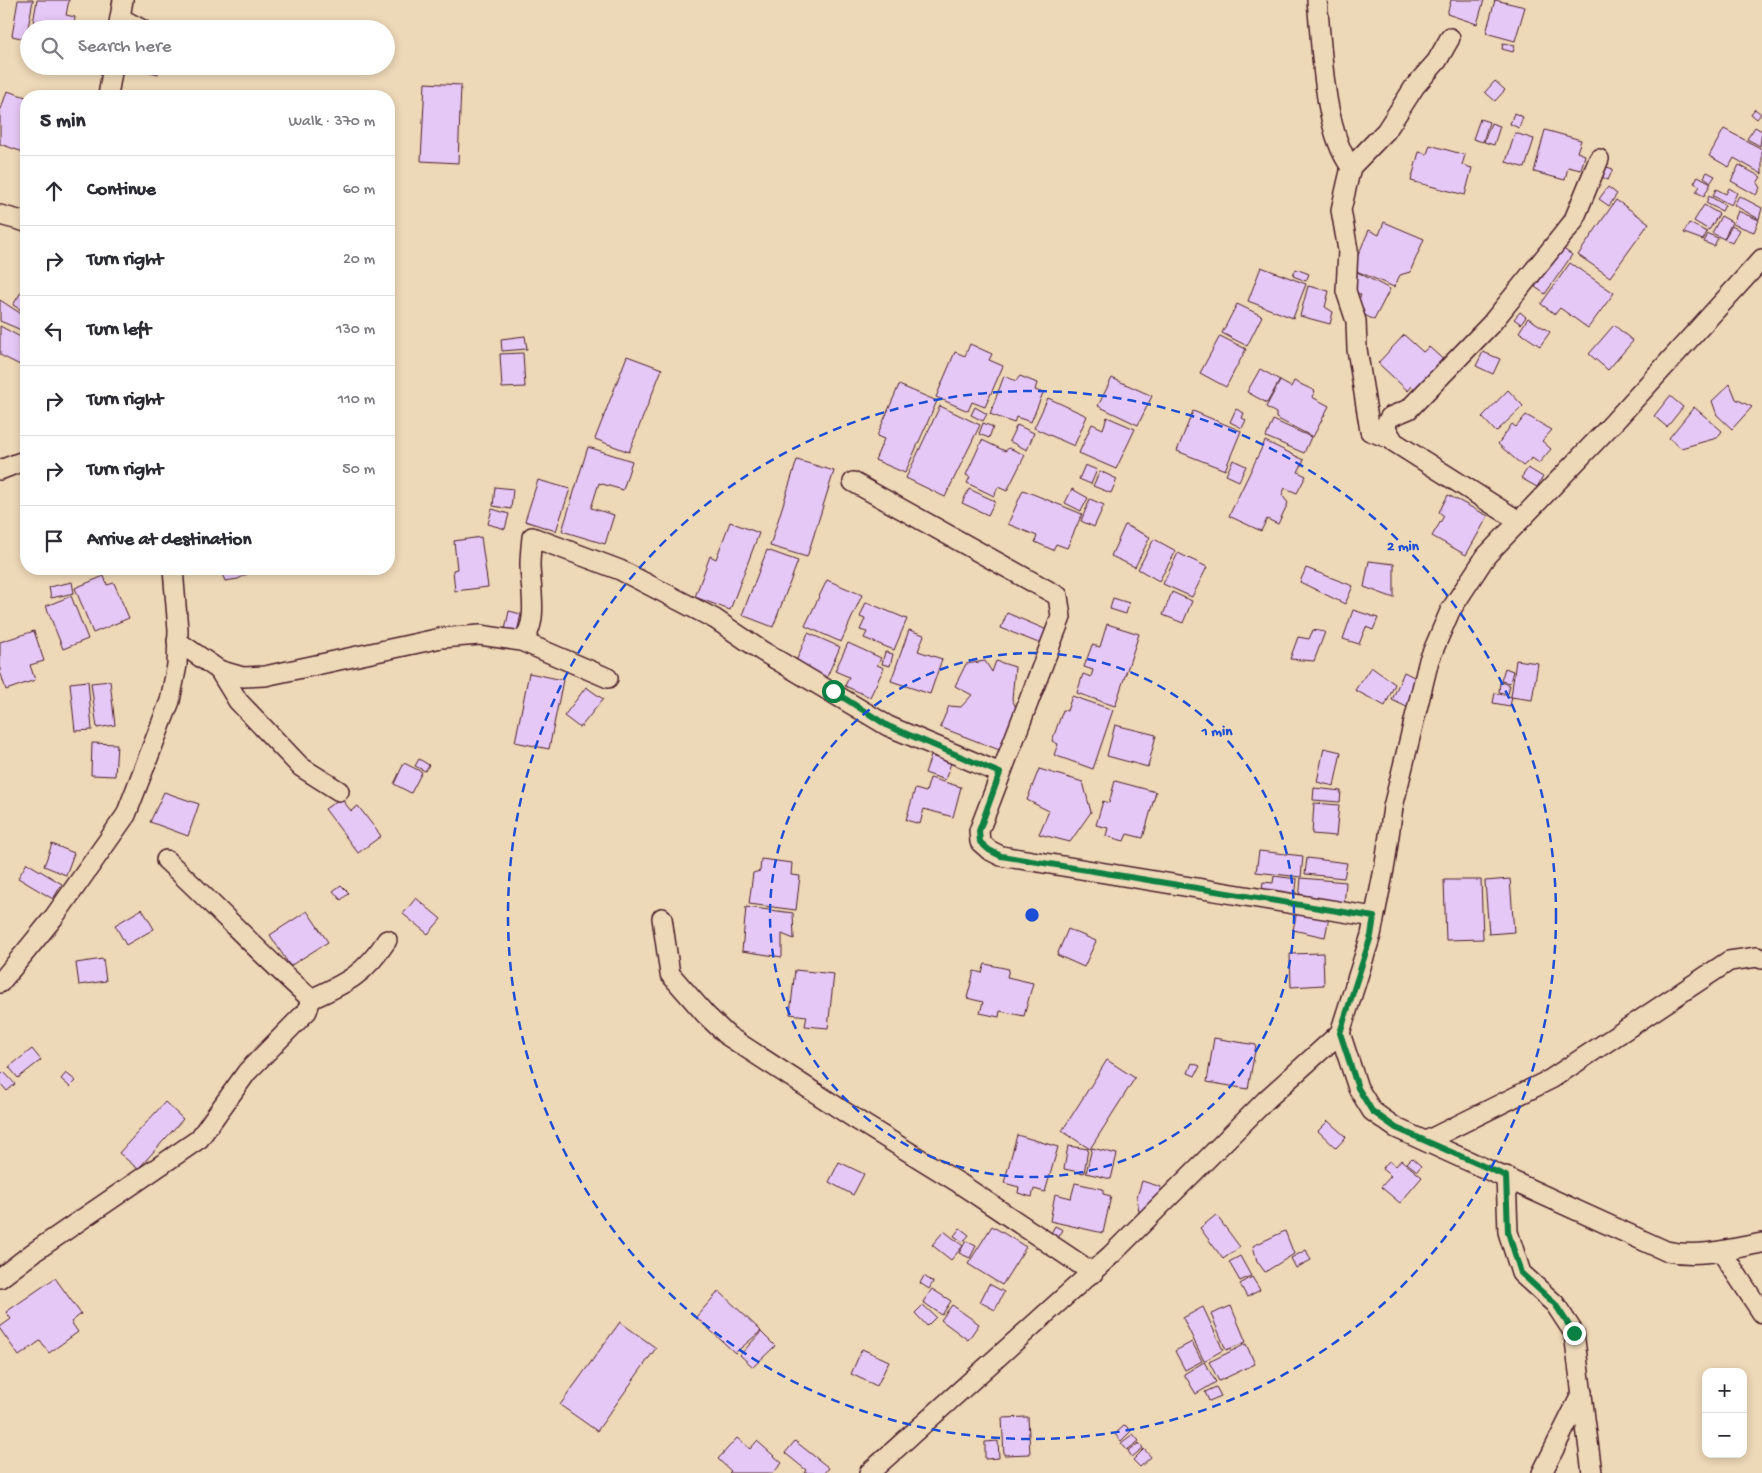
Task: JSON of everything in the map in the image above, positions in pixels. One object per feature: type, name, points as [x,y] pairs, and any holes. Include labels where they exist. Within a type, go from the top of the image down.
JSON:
[{"type":"street","points":[[1317,0],[1333,128],[1343,156],[1351,167]]},
{"type":"street","points":[[1450,38],[1437,61],[1415,86],[1386,131],[1351,167],[1341,210],[1348,250],[1346,291],[1356,320],[1357,349],[1370,431],[1391,439],[1519,521]]},
{"type":"street","points":[[109,90],[112,75]]},
{"type":"street","points":[[1391,439],[1386,424],[1390,417],[1409,408],[1491,324],[1573,222],[1599,159]]},
{"type":"street","points":[[0,215],[20,220]]},
{"type":"street","points":[[869,1473],[1093,1272],[1267,1099],[1340,1033],[1371,936],[1385,864],[1393,807],[1429,660],[1450,611],[1486,556],[1614,422],[1762,259]]},
{"type":"street","points":[[0,470],[20,462]]},
{"type":"street","points":[[853,482],[1058,596],[1061,617],[979,831],[980,842],[989,850],[1001,856],[1374,917]]},
{"type":"street","points":[[521,641],[527,636],[534,603],[530,565],[532,537],[620,570],[715,619],[762,651],[888,726],[1000,773]]},
{"type":"street","points":[[0,983],[54,917],[126,815],[170,701],[177,665],[178,641],[172,575]]},
{"type":"street","points":[[178,641],[219,670],[242,677],[266,676],[386,649],[461,636],[480,635],[521,641],[608,678]]},
{"type":"street","points":[[219,670],[238,701],[301,767],[340,791]]},
{"type":"street","points":[[166,860],[232,921],[262,956],[312,1000]]},
{"type":"street","points":[[662,918],[670,974],[706,1015],[728,1036],[857,1120],[959,1183],[1093,1272]]},
{"type":"street","points":[[0,1278],[34,1252],[199,1139],[247,1072],[307,1011],[312,1000],[346,984],[373,961],[387,940]]},
{"type":"street","points":[[1426,1141],[1551,1079],[1729,961],[1757,957],[1762,959]]},
{"type":"street","points":[[1340,1033],[1358,1088],[1372,1111],[1396,1128],[1506,1176],[1666,1251],[1682,1254],[1721,1251],[1762,1243]]},
{"type":"street","points":[[1506,1176],[1508,1232],[1521,1273],[1555,1304],[1574,1333],[1592,1473]]},
{"type":"street","points":[[1721,1251],[1762,1313]]},
{"type":"street","points":[[1542,1473],[1582,1394]]},
{"type":"building","points":[[18,0],[33,0],[29,20],[20,20],[20,38],[12,36]]},
{"type":"building","points":[[37,0],[69,0],[66,15],[75,17],[74,20],[34,20]]},
{"type":"building","points":[[1451,0],[1484,0],[1477,24],[1447,14]]},
{"type":"building","points":[[1495,0],[1525,7],[1515,41],[1486,33]]},
{"type":"building","points":[[1503,43],[1515,45],[1513,52],[1502,49]]},
{"type":"building","points":[[1495,81],[1505,90],[1495,101],[1485,92]]},
{"type":"building","points":[[425,83],[461,85],[458,163],[421,161]]},
{"type":"building","points":[[7,91],[20,95],[20,151],[0,144],[0,112]]},
{"type":"building","points":[[1755,109],[1761,114],[1757,119],[1751,114]]},
{"type":"building","points":[[1514,113],[1523,117],[1519,128],[1510,124]]},
{"type":"building","points":[[1480,119],[1489,122],[1483,142],[1473,139]]},
{"type":"building","points":[[1491,123],[1500,126],[1494,145],[1484,142]]},
{"type":"building","points":[[1755,127],[1762,131],[1760,146],[1747,139]]},
{"type":"building","points":[[1724,129],[1762,149],[1762,174],[1734,158],[1729,167],[1709,156]]},
{"type":"building","points":[[1545,130],[1581,140],[1577,152],[1585,155],[1581,170],[1568,167],[1565,180],[1534,172]]},
{"type":"building","points":[[1515,133],[1534,139],[1525,168],[1506,162]]},
{"type":"building","points":[[1430,145],[1465,155],[1462,165],[1472,168],[1465,195],[1411,181],[1419,152],[1427,154]]},
{"type":"building","points":[[1739,165],[1761,177],[1757,183],[1760,188],[1756,195],[1731,181]]},
{"type":"building","points":[[1604,166],[1613,169],[1608,180],[1600,176]]},
{"type":"building","points":[[1707,172],[1715,176],[1711,182],[1704,177]]},
{"type":"building","points":[[1698,176],[1711,183],[1704,196],[1696,192],[1700,186],[1694,183]]},
{"type":"building","points":[[1608,187],[1617,194],[1609,206],[1599,199]]},
{"type":"building","points":[[1729,188],[1737,193],[1731,205],[1713,196],[1716,189],[1726,194]]},
{"type":"building","points":[[1709,196],[1725,205],[1722,211],[1706,203]]},
{"type":"building","points":[[1739,196],[1762,208],[1759,219],[1734,205]]},
{"type":"building","points":[[1616,200],[1649,223],[1610,277],[1578,255]]},
{"type":"building","points":[[1704,205],[1719,214],[1709,230],[1694,221]]},
{"type":"building","points":[[1738,211],[1759,220],[1754,232],[1733,224]]},
{"type":"building","points":[[1721,216],[1732,222],[1724,239],[1712,233]]},
{"type":"building","points":[[1384,222],[1424,239],[1410,272],[1400,275],[1394,287],[1352,269],[1369,230],[1379,235]]},
{"type":"building","points":[[1689,223],[1707,232],[1703,240],[1684,233]]},
{"type":"building","points":[[1732,226],[1739,230],[1732,243],[1724,239]]},
{"type":"building","points":[[1708,234],[1718,238],[1714,246],[1704,242]]},
{"type":"building","points":[[1562,248],[1572,255],[1545,294],[1535,287]]},
{"type":"building","points":[[1570,263],[1614,293],[1588,328],[1560,308],[1555,314],[1541,304]]},
{"type":"building","points":[[1261,267],[1306,284],[1293,318],[1248,301]]},
{"type":"building","points":[[1296,269],[1309,274],[1306,281],[1293,276]]},
{"type":"building","points":[[1357,272],[1390,289],[1374,320],[1354,309],[1361,295],[1348,288]]},
{"type":"building","points":[[1308,286],[1329,291],[1325,307],[1333,312],[1330,324],[1300,316]]},
{"type":"building","points":[[20,294],[20,309],[13,305]]},
{"type":"building","points":[[0,300],[20,313],[20,329],[0,321]]},
{"type":"building","points":[[1237,304],[1262,316],[1247,346],[1222,333]]},
{"type":"building","points":[[1520,312],[1526,317],[1521,324],[1514,319]]},
{"type":"building","points":[[1528,318],[1550,332],[1540,346],[1519,332]]},
{"type":"building","points":[[1614,325],[1633,341],[1608,370],[1589,354]]},
{"type":"building","points":[[0,326],[20,337],[20,365],[0,355]]},
{"type":"building","points":[[1404,335],[1423,352],[1429,347],[1447,363],[1419,393],[1412,386],[1408,391],[1378,363]]},
{"type":"building","points":[[525,336],[527,349],[502,351],[501,339]]},
{"type":"building","points":[[1220,336],[1246,349],[1226,387],[1200,373]]},
{"type":"building","points":[[970,344],[992,354],[989,360],[1003,366],[985,407],[972,402],[968,411],[936,397],[955,352],[965,356]]},
{"type":"building","points":[[1483,352],[1500,359],[1493,374],[1476,366]]},
{"type":"building","points":[[523,353],[525,387],[502,388],[500,354]]},
{"type":"building","points":[[627,356],[662,369],[629,452],[595,439]]},
{"type":"building","points":[[1260,369],[1280,380],[1267,403],[1247,392]]},
{"type":"building","points":[[1004,376],[1016,381],[1020,376],[1037,383],[1035,390],[1043,393],[1031,422],[1016,417],[1014,423],[990,414]]},
{"type":"building","points":[[1112,378],[1152,396],[1138,425],[1098,406]]},
{"type":"building","points":[[1280,381],[1291,387],[1294,381],[1315,391],[1312,397],[1329,406],[1313,437],[1276,418],[1276,413],[1266,407]]},
{"type":"building","points":[[1730,384],[1736,399],[1752,407],[1732,429],[1717,415],[1712,401]]},
{"type":"building","points":[[899,385],[937,401],[905,473],[875,460],[884,439],[877,436]]},
{"type":"building","points":[[1508,390],[1523,406],[1496,432],[1482,417]]},
{"type":"building","points":[[1670,396],[1683,407],[1667,427],[1654,416]]},
{"type":"building","points":[[1048,398],[1087,416],[1074,446],[1034,428]]},
{"type":"building","points":[[940,406],[980,425],[945,497],[906,478]]},
{"type":"building","points":[[975,407],[987,414],[983,421],[971,415]]},
{"type":"building","points":[[1694,407],[1722,431],[1717,438],[1681,448],[1669,438]]},
{"type":"building","points":[[1236,409],[1244,413],[1242,418],[1246,420],[1242,428],[1230,422]]},
{"type":"building","points":[[1193,411],[1241,431],[1225,470],[1177,451]]},
{"type":"building","points":[[1526,415],[1552,430],[1542,441],[1551,449],[1539,463],[1532,458],[1523,466],[1498,444],[1512,424],[1516,427]]},
{"type":"building","points":[[1107,417],[1135,429],[1116,469],[1079,453],[1092,424],[1103,429]]},
{"type":"building","points":[[1273,420],[1311,437],[1304,453],[1266,437]]},
{"type":"building","points":[[983,423],[993,427],[989,438],[979,434]]},
{"type":"building","points":[[1017,425],[1034,433],[1027,450],[1009,441]]},
{"type":"building","points":[[982,440],[1005,451],[1009,448],[1025,455],[1007,491],[998,487],[994,496],[967,483],[970,477],[966,475]]},
{"type":"building","points":[[1265,441],[1304,460],[1298,472],[1306,476],[1297,493],[1285,488],[1282,495],[1288,503],[1278,524],[1267,519],[1261,531],[1229,516]]},
{"type":"building","points":[[588,447],[632,461],[623,490],[599,483],[591,508],[614,515],[605,544],[562,531]]},
{"type":"building","points":[[797,460],[834,471],[807,557],[770,546]]},
{"type":"building","points":[[1233,460],[1246,466],[1239,481],[1226,475]]},
{"type":"building","points":[[1085,465],[1097,470],[1091,484],[1079,479]]},
{"type":"building","points":[[1528,468],[1543,477],[1537,487],[1521,478]]},
{"type":"building","points":[[1100,471],[1117,479],[1111,493],[1093,486]]},
{"type":"building","points":[[538,480],[570,489],[556,531],[525,521]]},
{"type":"building","points":[[495,487],[513,489],[511,509],[493,506]]},
{"type":"building","points":[[969,489],[995,501],[988,515],[962,503]]},
{"type":"building","points":[[1072,489],[1088,498],[1081,511],[1065,503]]},
{"type":"building","points":[[1023,490],[1082,514],[1067,548],[1056,544],[1053,550],[1035,542],[1037,536],[1008,524]]},
{"type":"building","points":[[1448,495],[1488,516],[1466,555],[1432,536],[1444,516],[1439,512]]},
{"type":"building","points":[[1090,499],[1104,505],[1094,527],[1081,521]]},
{"type":"building","points":[[492,509],[509,514],[505,529],[488,524]]},
{"type":"building","points":[[730,522],[759,533],[730,610],[695,597],[710,556],[716,559]]},
{"type":"building","points":[[1125,525],[1150,537],[1135,567],[1111,556]]},
{"type":"building","points":[[481,537],[488,587],[455,591],[453,570],[457,569],[454,541]]},
{"type":"building","points":[[1154,539],[1176,551],[1159,581],[1138,569]]},
{"type":"building","points":[[767,550],[798,561],[773,627],[742,615]]},
{"type":"building","points":[[1178,553],[1207,567],[1192,597],[1163,584]]},
{"type":"building","points":[[1369,561],[1394,564],[1394,598],[1364,587]]},
{"type":"building","points":[[1306,568],[1353,586],[1345,604],[1300,582]]},
{"type":"building","points":[[222,575],[246,575],[238,579],[225,581]]},
{"type":"building","points":[[104,576],[107,585],[114,583],[129,618],[93,633],[75,588]]},
{"type":"building","points":[[827,580],[862,595],[841,642],[805,626]]},
{"type":"building","points":[[72,582],[74,593],[51,598],[49,587]]},
{"type":"building","points":[[1172,592],[1192,601],[1183,623],[1163,615]]},
{"type":"building","points":[[71,596],[88,639],[63,649],[46,606]]},
{"type":"building","points":[[1113,598],[1129,603],[1126,614],[1110,609]]},
{"type":"building","points":[[866,602],[907,619],[894,650],[864,638],[867,632],[860,630],[865,619],[860,617]]},
{"type":"building","points":[[1353,610],[1378,618],[1373,630],[1366,627],[1359,644],[1343,639]]},
{"type":"building","points":[[509,611],[521,614],[517,632],[505,630]]},
{"type":"building","points":[[1007,613],[1047,630],[1041,644],[1001,628]]},
{"type":"building","points":[[1107,624],[1139,634],[1115,706],[1077,693],[1083,674],[1091,677],[1093,670],[1084,667],[1092,645],[1100,647]]},
{"type":"building","points":[[909,630],[924,635],[918,651],[942,659],[930,694],[891,681]]},
{"type":"building","points":[[1313,630],[1325,632],[1314,661],[1290,659],[1298,637],[1309,639]]},
{"type":"building","points":[[34,631],[44,661],[30,665],[35,680],[6,690],[0,671],[0,642]]},
{"type":"building","points":[[808,633],[840,647],[826,679],[794,666]]},
{"type":"building","points":[[848,643],[881,658],[877,665],[884,668],[870,697],[845,686],[849,677],[835,671]]},
{"type":"building","points":[[885,652],[893,654],[890,666],[882,664]]},
{"type":"building","points":[[1516,660],[1538,663],[1532,700],[1511,697]]},
{"type":"building","points":[[985,661],[992,672],[996,661],[1015,667],[1012,699],[1018,712],[1002,751],[940,727],[949,706],[961,707],[972,695],[955,686],[966,664]]},
{"type":"building","points":[[1371,667],[1395,684],[1385,706],[1355,690]]},
{"type":"building","points":[[1505,668],[1513,671],[1510,683],[1501,681]]},
{"type":"building","points":[[1404,672],[1422,681],[1413,710],[1392,700]]},
{"type":"building","points":[[529,673],[563,680],[549,749],[515,742]]},
{"type":"building","points":[[88,681],[92,730],[75,731],[70,683]]},
{"type":"building","points":[[110,681],[115,725],[97,728],[91,683]]},
{"type":"building","points":[[1500,682],[1510,685],[1508,694],[1499,692]]},
{"type":"building","points":[[586,687],[603,699],[580,728],[564,716]]},
{"type":"building","points":[[1495,693],[1512,697],[1510,706],[1493,703]]},
{"type":"building","points":[[1072,696],[1113,710],[1093,769],[1054,755],[1058,744],[1052,741],[1063,710],[1067,711]]},
{"type":"building","points":[[1115,725],[1156,735],[1148,767],[1107,756]]},
{"type":"building","points":[[92,743],[117,744],[115,776],[91,775]]},
{"type":"building","points":[[1324,748],[1341,752],[1334,786],[1317,782]]},
{"type":"building","points":[[931,756],[951,763],[945,780],[925,773]]},
{"type":"building","points":[[419,759],[429,765],[425,771],[415,766]]},
{"type":"building","points":[[404,763],[422,772],[411,793],[394,784]]},
{"type":"building","points":[[1039,769],[1083,782],[1091,812],[1070,842],[1039,834],[1049,811],[1027,800]]},
{"type":"building","points":[[930,778],[961,787],[953,817],[924,809],[920,824],[906,820],[915,789],[926,792]]},
{"type":"building","points":[[1115,781],[1156,792],[1143,838],[1127,834],[1124,841],[1106,836],[1108,828],[1096,825],[1103,801],[1109,803]]},
{"type":"building","points":[[1314,788],[1341,791],[1340,802],[1313,800]]},
{"type":"building","points":[[164,792],[199,804],[188,836],[150,822]]},
{"type":"building","points":[[341,798],[351,811],[358,806],[381,836],[358,853],[325,809]]},
{"type":"building","points":[[1314,803],[1339,805],[1336,836],[1312,834]]},
{"type":"building","points":[[52,844],[74,853],[66,875],[44,866]]},
{"type":"building","points":[[1259,851],[1303,856],[1301,877],[1256,872]]},
{"type":"building","points":[[1307,858],[1347,863],[1344,878],[1305,874]]},
{"type":"building","points":[[761,859],[792,863],[791,875],[800,876],[796,910],[749,904],[753,873],[760,871]]},
{"type":"building","points":[[27,863],[62,884],[53,899],[18,878]]},
{"type":"building","points":[[1274,876],[1297,879],[1295,900],[1261,896],[1263,882],[1273,883]]},
{"type":"building","points":[[1301,878],[1346,882],[1344,906],[1299,901]]},
{"type":"building","points":[[1510,879],[1514,932],[1489,934],[1485,881]]},
{"type":"building","points":[[1444,880],[1481,880],[1483,939],[1446,940]]},
{"type":"building","points":[[341,885],[349,893],[341,900],[333,891]]},
{"type":"building","points":[[416,898],[441,919],[428,934],[403,914]]},
{"type":"building","points":[[746,907],[793,913],[794,939],[782,934],[782,957],[742,951]]},
{"type":"building","points":[[142,909],[154,929],[126,945],[115,925]]},
{"type":"building","points":[[307,911],[328,942],[290,966],[270,935]]},
{"type":"building","points":[[1297,911],[1329,917],[1325,937],[1293,930]]},
{"type":"building","points":[[1068,929],[1096,941],[1084,967],[1057,955]]},
{"type":"building","points":[[1323,953],[1324,985],[1291,987],[1290,954]]},
{"type":"building","points":[[103,959],[106,981],[79,985],[76,963]]},
{"type":"building","points":[[985,964],[1009,969],[1007,977],[1033,983],[1024,1016],[1000,1011],[999,1017],[980,1013],[983,1002],[967,998],[974,971],[982,973]]},
{"type":"building","points":[[795,970],[834,974],[828,1028],[805,1026],[807,1016],[790,1014]]},
{"type":"building","points":[[1214,1038],[1256,1045],[1248,1089],[1207,1082]]},
{"type":"building","points":[[32,1049],[41,1060],[18,1078],[9,1067]]},
{"type":"building","points":[[1107,1060],[1135,1078],[1090,1149],[1062,1131]]},
{"type":"building","points":[[1192,1063],[1200,1066],[1195,1076],[1188,1073]]},
{"type":"building","points":[[4,1072],[15,1084],[7,1091],[0,1083],[0,1076]]},
{"type":"building","points":[[66,1073],[76,1081],[70,1087],[61,1079]]},
{"type":"building","points":[[165,1102],[183,1119],[138,1169],[119,1153]]},
{"type":"building","points":[[1328,1121],[1346,1137],[1336,1148],[1318,1131]]},
{"type":"building","points":[[1017,1135],[1058,1147],[1045,1192],[1034,1189],[1032,1197],[1018,1193],[1019,1187],[1004,1183]]},
{"type":"building","points":[[1068,1146],[1088,1149],[1084,1173],[1064,1169]]},
{"type":"building","points":[[1092,1148],[1117,1154],[1111,1179],[1086,1173]]},
{"type":"building","points":[[1412,1158],[1421,1166],[1417,1171],[1407,1163]]},
{"type":"building","points":[[1401,1160],[1422,1177],[1400,1203],[1381,1187],[1391,1176],[1382,1169],[1389,1161],[1396,1166]]},
{"type":"building","points":[[839,1162],[864,1174],[853,1195],[829,1182]]},
{"type":"building","points":[[1142,1181],[1161,1187],[1153,1210],[1139,1212],[1137,1197]]},
{"type":"building","points":[[1075,1183],[1103,1189],[1103,1194],[1111,1196],[1103,1233],[1050,1221],[1055,1194],[1071,1198]]},
{"type":"building","points":[[1216,1215],[1240,1247],[1223,1259],[1200,1228]]},
{"type":"building","points":[[992,1226],[1026,1247],[1002,1285],[968,1264]]},
{"type":"building","points":[[1055,1226],[1063,1230],[1056,1241],[1049,1237]]},
{"type":"building","points":[[960,1228],[969,1235],[963,1242],[954,1236]]},
{"type":"building","points":[[944,1231],[963,1246],[951,1260],[932,1245]]},
{"type":"building","points":[[1285,1231],[1294,1254],[1265,1272],[1257,1261],[1253,1246]]},
{"type":"building","points":[[966,1241],[976,1246],[970,1258],[959,1253]]},
{"type":"building","points":[[1306,1250],[1311,1260],[1296,1268],[1291,1258]]},
{"type":"building","points":[[1240,1256],[1251,1276],[1240,1281],[1229,1262]]},
{"type":"building","points":[[924,1276],[933,1282],[929,1289],[920,1283]]},
{"type":"building","points":[[1252,1277],[1260,1290],[1247,1297],[1240,1284]]},
{"type":"building","points":[[55,1278],[81,1314],[71,1322],[78,1332],[49,1353],[40,1341],[19,1356],[0,1329],[11,1319],[6,1312]]},
{"type":"building","points":[[989,1284],[1004,1292],[995,1310],[980,1302]]},
{"type":"building","points":[[932,1289],[951,1301],[942,1315],[923,1302]]},
{"type":"building","points":[[719,1291],[761,1331],[735,1353],[696,1317]]},
{"type":"building","points":[[923,1305],[936,1317],[927,1326],[915,1313]]},
{"type":"building","points":[[952,1305],[979,1324],[968,1340],[941,1320]]},
{"type":"building","points":[[1231,1306],[1246,1342],[1226,1350],[1211,1314]]},
{"type":"building","points":[[1203,1307],[1223,1350],[1204,1361],[1183,1318]]},
{"type":"building","points":[[620,1322],[656,1348],[597,1431],[560,1405]]},
{"type":"building","points":[[761,1332],[775,1346],[753,1367],[740,1355]]},
{"type":"building","points":[[1192,1342],[1202,1361],[1185,1370],[1175,1351]]},
{"type":"building","points":[[1246,1344],[1255,1364],[1219,1381],[1209,1362]]},
{"type":"building","points":[[862,1349],[889,1361],[877,1386],[851,1374]]},
{"type":"building","points":[[1204,1362],[1216,1382],[1196,1394],[1184,1374]]},
{"type":"building","points":[[1216,1387],[1221,1396],[1209,1401],[1205,1392]]},
{"type":"building","points":[[1028,1417],[1030,1454],[1004,1455],[1002,1418]]},
{"type":"building","points":[[1125,1425],[1131,1431],[1121,1441],[1115,1434]]},
{"type":"building","points":[[1133,1434],[1139,1441],[1127,1450],[1121,1443]]},
{"type":"building","points":[[737,1438],[750,1449],[757,1441],[782,1463],[773,1473],[729,1473],[731,1471],[718,1459]]},
{"type":"building","points":[[795,1441],[829,1468],[825,1473],[804,1473],[806,1470],[785,1453]]},
{"type":"building","points":[[998,1441],[999,1458],[985,1459],[985,1442]]},
{"type":"building","points":[[1139,1443],[1143,1448],[1132,1457],[1128,1451]]},
{"type":"building","points":[[1144,1449],[1151,1457],[1140,1467],[1133,1460]]},
{"type":"route","points":[[833,691],[888,726],[1000,773],[979,831],[980,842],[989,850],[1001,856],[1374,917],[1371,936],[1340,1033],[1358,1088],[1372,1111],[1396,1128],[1506,1176],[1508,1232],[1521,1273],[1555,1304],[1574,1333]]}]
